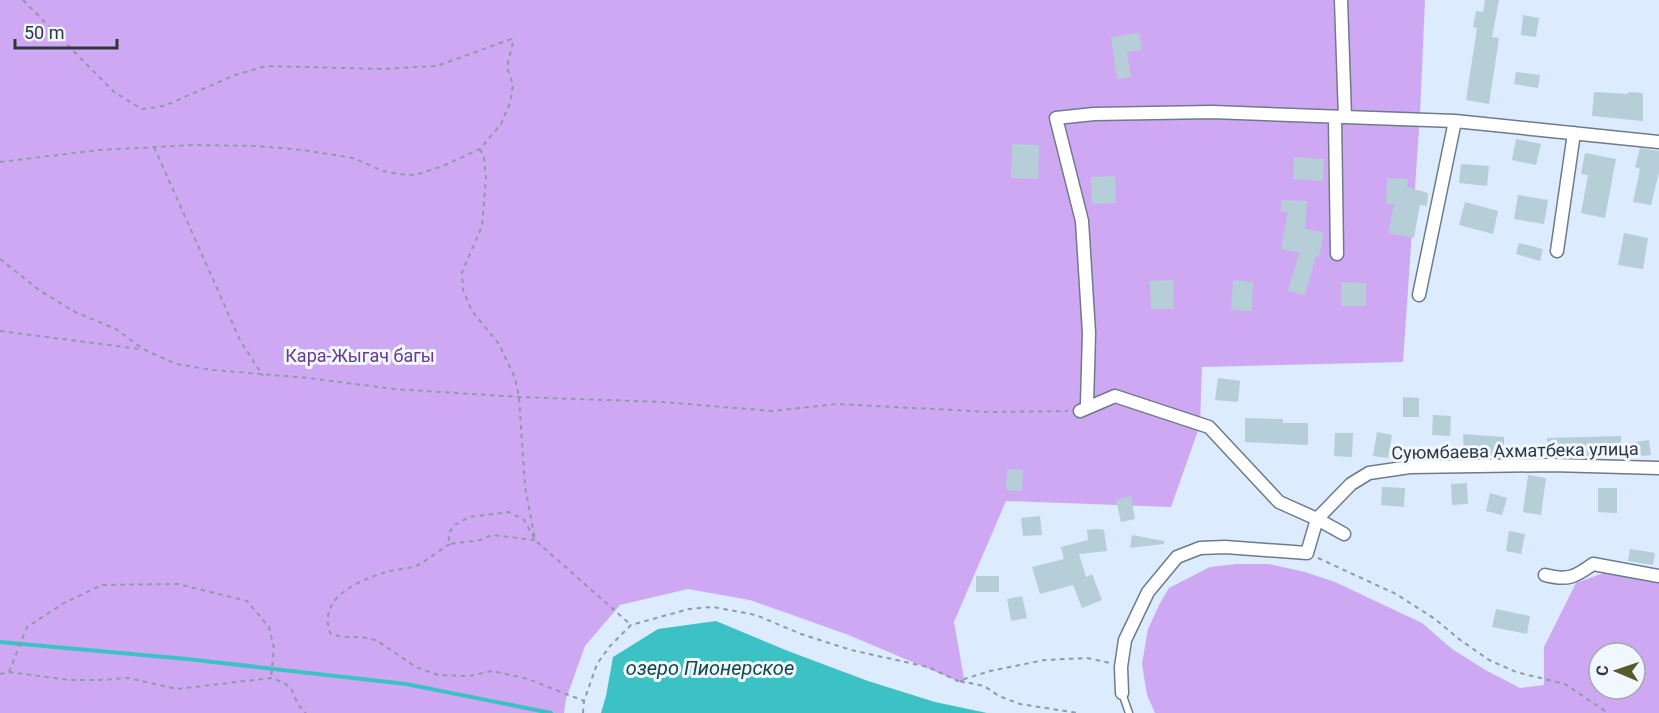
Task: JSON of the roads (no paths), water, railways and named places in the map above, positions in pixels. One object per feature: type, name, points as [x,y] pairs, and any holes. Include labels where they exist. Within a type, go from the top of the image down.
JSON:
[{"type":"street","points":[[1337,254],[1341,0]]},
{"type":"street","points":[[1344,534],[1279,502],[1209,428],[1115,396],[1083,408],[1089,333],[1082,221],[1056,118],[1094,114],[1212,112],[1455,121],[1659,142]]},
{"type":"street","points":[[1419,295],[1455,121]]},
{"type":"street","points":[[1557,251],[1574,133]]},
{"type":"street","name":"Суюмбаева Ахматбека улица","points":[[1122,693],[1121,667],[1125,640],[1148,592],[1177,557],[1200,548],[1225,547],[1307,553],[1317,519],[1351,484],[1369,473],[1410,467],[1552,465],[1659,468]]},
{"type":"street","points":[[1545,575],[1574,578],[1593,564],[1659,576]]},
{"type":"lane","points":[[1122,693],[1129,713]]},
{"type":"water","name":"озеро Пионерское","points":[[716,621],[868,681],[935,702],[987,713],[601,713],[613,657],[658,629]]},
{"type":"waterway","points":[[0,642],[187,659],[406,684],[551,713]]},
{"type":"park label","name":"Кара-Жыгач багы","points":[[360,356]]}]
